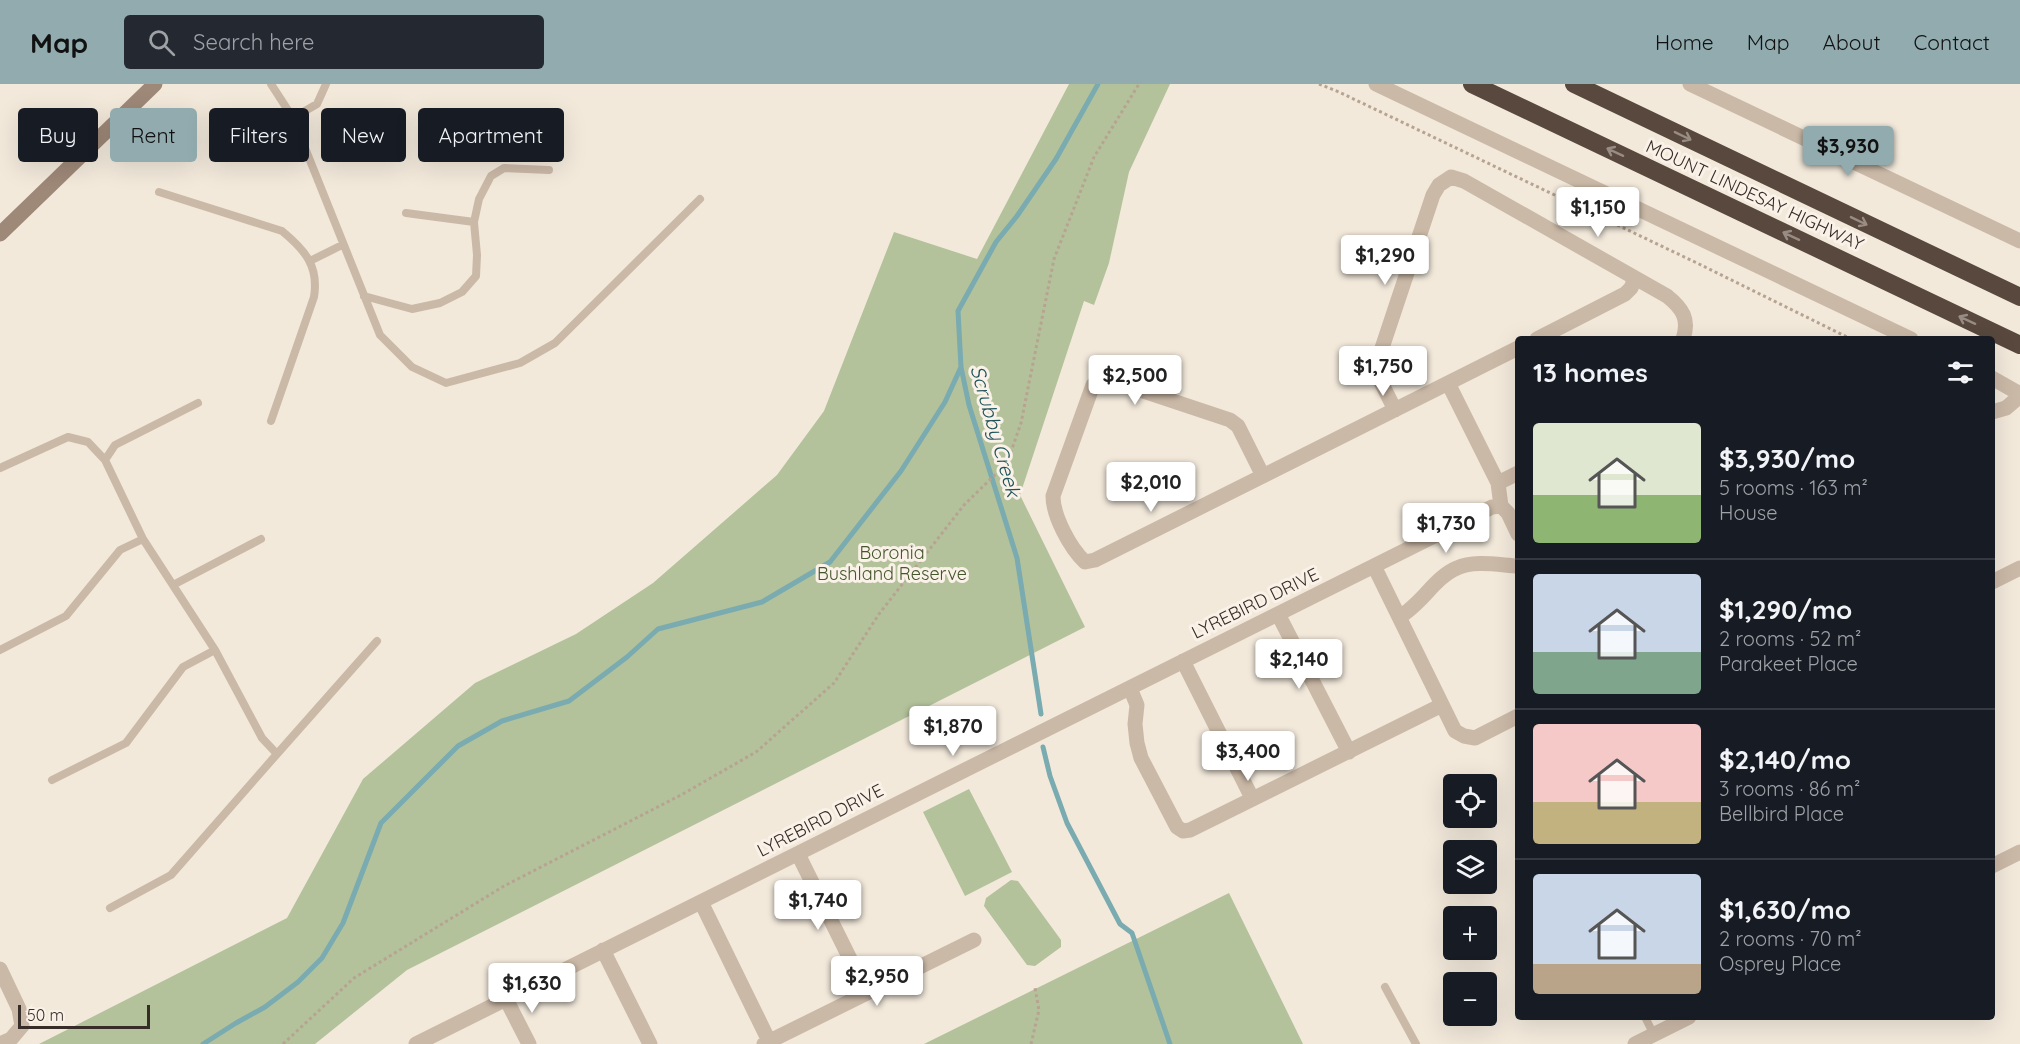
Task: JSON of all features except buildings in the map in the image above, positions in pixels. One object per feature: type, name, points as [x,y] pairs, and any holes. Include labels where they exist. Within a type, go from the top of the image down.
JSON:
[{"type":"highway","name":"MOUNT LINDESAY HIGHWAY","points":[[1472,84],[2020,345]]},
{"type":"highway","name":"MOUNT LINDESAY HIGHWAY","points":[[1574,84],[2020,297]]},
{"type":"street","points":[[0,234],[155,84]]},
{"type":"street","points":[[1376,84],[1905,336]]},
{"type":"street","points":[[1690,84],[2020,241]]},
{"type":"street","points":[[1395,410],[1377,374],[1378,360],[1433,195],[1439,185],[1451,177],[1464,181],[1667,296],[1680,306],[1686,319],[1683,336]]},
{"type":"street","points":[[1543,336],[1625,294],[1631,288],[1635,278]]},
{"type":"street","points":[[1263,476],[1238,426],[1230,420],[1102,379],[1093,385],[1053,496],[1053,507],[1075,553],[1085,561],[1095,560],[1263,476],[1395,410],[1515,350]]},
{"type":"street","points":[[1995,380],[2020,395],[2006,408],[1995,411]]},
{"type":"street","points":[[1448,383],[1498,483],[1501,506],[1508,513],[1515,528]]},
{"type":"street","points":[[1498,483],[1515,474]]},
{"type":"street","name":"LYREBIRD DRIVE","points":[[416,1044],[1492,507],[1501,506]]},
{"type":"street","points":[[1399,616],[1410,610],[1456,567],[1473,564],[1515,566]]},
{"type":"street","points":[[1374,566],[1455,731],[1475,738],[1515,718]]},
{"type":"street","points":[[1995,580],[2020,568]]},
{"type":"street","points":[[1278,614],[1349,752]]},
{"type":"street","points":[[1183,661],[1252,798]]},
{"type":"street","points":[[1130,688],[1137,705],[1135,724],[1142,758],[1177,826],[1183,831],[1190,830],[1442,705]]},
{"type":"street","points":[[1995,864],[2020,852]]},
{"type":"street","points":[[798,854],[867,993]]},
{"type":"street","points":[[701,902],[767,1043],[974,940]]},
{"type":"street","points":[[603,950],[650,1044]]},
{"type":"street","points":[[0,969],[19,1009],[22,1026],[11,1039],[0,1044]]},
{"type":"street","points":[[506,999],[529,1044]]},
{"type":"street","points":[[1635,1044],[1683,1020]]},
{"type":"lane","points":[[271,84],[287,108]]},
{"type":"lane","points":[[309,109],[317,104],[326,84]]},
{"type":"lane","points":[[309,159],[380,335],[412,367],[446,383],[520,363],[555,343],[700,199]]},
{"type":"lane","points":[[364,296],[412,309],[440,303],[462,292],[476,276],[474,222],[479,199],[491,176],[504,168],[549,170]]},
{"type":"lane","points":[[159,192],[282,231],[294,241],[310,261],[316,283],[314,297],[271,421]]},
{"type":"lane","points":[[406,213],[474,222]]},
{"type":"lane","points":[[310,261],[342,245]]},
{"type":"lane","points":[[105,460],[115,445],[198,403]]},
{"type":"lane","points":[[0,468],[68,437],[88,442],[105,460],[143,539],[215,650],[262,738],[277,754]]},
{"type":"lane","points":[[0,650],[66,616],[120,550],[143,539]]},
{"type":"lane","points":[[173,585],[261,539]]},
{"type":"lane","points":[[110,908],[171,874],[377,641]]},
{"type":"lane","points":[[52,780],[126,743],[183,667],[215,650]]},
{"type":"lane","points":[[1385,987],[1416,1044]]},
{"type":"lane","points":[[1646,1020],[1654,1035]]},
{"type":"path","points":[[283,1044],[354,978],[504,886],[681,795],[756,752],[834,683],[879,614],[964,505],[1007,463],[1021,423],[1054,259],[1094,157],[1139,84]]},
{"type":"path","points":[[1319,84],[1688,258],[1845,336]]},
{"type":"path","points":[[1031,1044],[1039,1010],[1035,988]]},
{"type":"green space","name":"Boronia Bushland Reserve","points":[[1069,84],[1170,84],[1129,172],[1109,263],[1094,305],[1084,301],[1020,495],[1085,627],[407,970],[315,1044],[39,1044],[287,918],[363,779],[475,683],[576,634],[653,583],[777,475],[824,411],[894,232],[977,259]]},
{"type":"green space","points":[[969,789],[1012,872],[965,896],[923,812]]},
{"type":"green space","points":[[1011,880],[1018,881],[1061,940],[1061,947],[1035,966],[1027,965],[984,906],[986,898]]},
{"type":"green space","points":[[1229,893],[1303,1044],[924,1044]]},
{"type":"waterway","name":"Scrubby Creek","points":[[1041,714],[1017,558],[969,405],[961,367],[958,311],[996,242],[1056,159],[1098,84]]},
{"type":"waterway","points":[[203,1044],[265,1007],[298,982],[322,958],[343,923],[381,823],[458,746],[502,721],[569,701],[627,657],[658,629],[762,602],[830,562],[901,471],[945,402],[961,367]]},
{"type":"waterway","name":"Scrubby Creek","points":[[1043,747],[1050,776],[1067,823],[1120,924],[1132,933],[1170,1044]]}]
